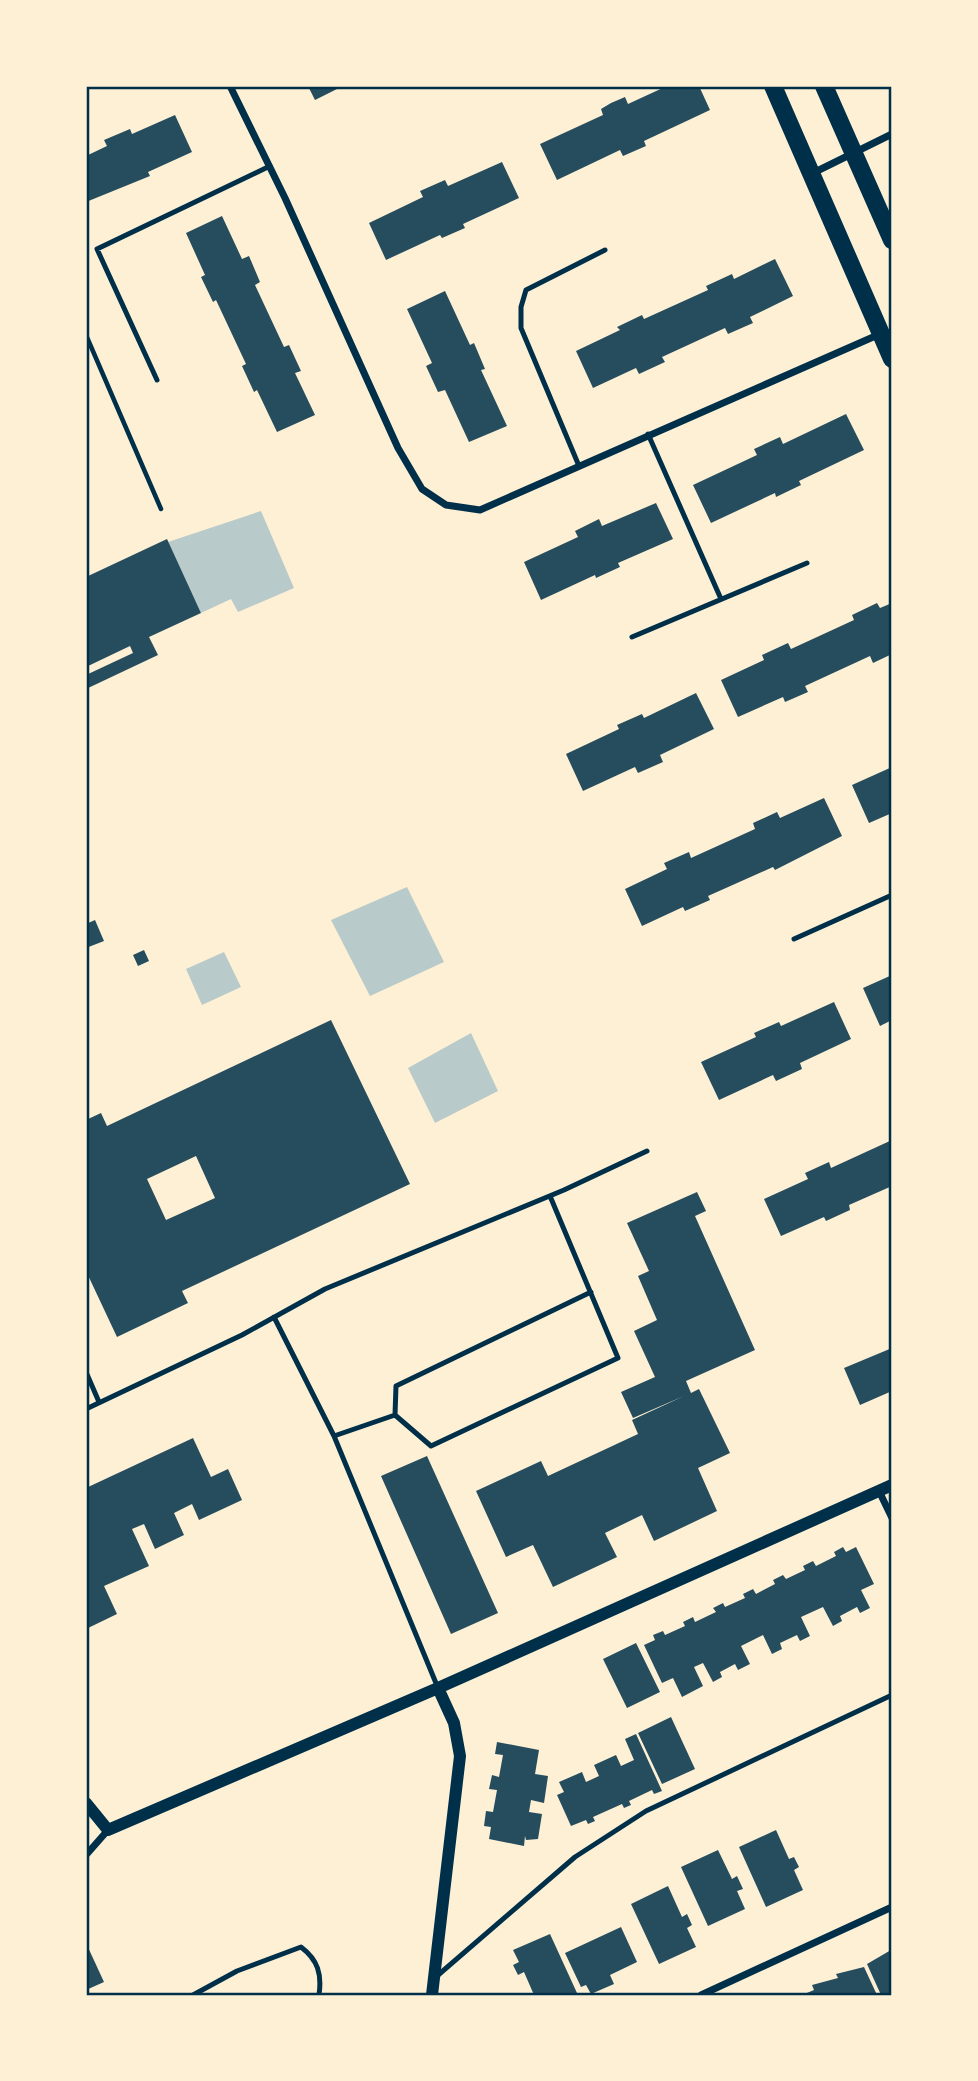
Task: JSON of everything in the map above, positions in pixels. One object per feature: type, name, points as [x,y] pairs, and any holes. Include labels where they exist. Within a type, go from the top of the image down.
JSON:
[{"type":"main road","points":[[773,86],[892,359]]},
{"type":"main road","points":[[824,86],[892,240]]},
{"type":"street","points":[[230,86],[270,166],[398,448],[422,489],[446,505],[480,510],[880,334]]},
{"type":"street","points":[[812,173],[892,134]]},
{"type":"street","points":[[86,1855],[108,1830],[438,1688],[892,1485]]},
{"type":"street","points":[[879,1491],[892,1518]]},
{"type":"street","points":[[432,1995],[460,1756],[454,1723],[438,1688]]},
{"type":"street","points":[[86,1803],[108,1830]]},
{"type":"street","points":[[701,1995],[892,1907]]},
{"type":"lane","points":[[157,380],[97,249],[270,166]]},
{"type":"lane","points":[[579,466],[521,328],[521,307],[526,290],[605,250]]},
{"type":"lane","points":[[648,434],[721,599]]},
{"type":"lane","points":[[632,637],[807,563]]},
{"type":"lane","points":[[794,939],[892,895]]},
{"type":"lane","points":[[86,1409],[274,1317],[325,1289],[550,1196],[647,1151]]},
{"type":"lane","points":[[395,1415],[431,1446],[618,1358],[550,1196]]},
{"type":"lane","points":[[395,1415],[396,1386],[591,1292]]},
{"type":"lane","points":[[274,1317],[334,1436],[438,1688]]},
{"type":"lane","points":[[86,1372],[99,1402]]},
{"type":"lane","points":[[334,1436],[395,1415]]},
{"type":"lane","points":[[435,1978],[575,1857],[646,1811],[892,1695]]},
{"type":"lane","points":[[193,1995],[237,1971],[301,1947],[315,1957],[321,1982],[319,1995]]},
{"type":"path","points":[[86,335],[114,393],[161,509]]},
{"type":"shaded area","points":[[261,511],[294,588],[238,612],[231,599],[201,613],[168,542]]},
{"type":"shaded area","points":[[407,887],[444,962],[370,996],[331,920]]},
{"type":"shaded area","points":[[224,952],[241,987],[202,1005],[186,969]]},
{"type":"shaded area","points":[[471,1033],[498,1091],[435,1123],[408,1068]]},
{"type":"building","points":[[308,86],[343,86],[315,100]]},
{"type":"building","points":[[667,86],[699,86],[710,110],[644,141],[646,146],[623,156],[620,150],[557,180],[540,144],[603,115],[601,109],[611,103],[625,97],[628,104]]},
{"type":"building","points":[[175,115],[192,152],[148,172],[150,176],[86,202],[86,156],[107,146],[104,140],[130,129],[132,134]]},
{"type":"building","points":[[502,162],[519,198],[463,224],[465,228],[442,238],[440,235],[386,260],[369,223],[423,197],[420,191],[445,180],[448,186]]},
{"type":"building","points":[[222,216],[242,259],[249,256],[260,282],[255,285],[284,347],[289,345],[301,371],[295,373],[315,415],[277,432],[257,390],[254,392],[242,366],[246,364],[216,300],[213,302],[201,277],[205,275],[186,233]]},
{"type":"building","points":[[775,259],[793,296],[750,317],[753,323],[728,334],[725,328],[662,357],[665,362],[639,374],[636,368],[593,388],[576,351],[620,330],[617,327],[642,315],[644,319],[708,290],[706,286],[732,274],[734,279]]},
{"type":"building","points":[[445,291],[470,345],[474,343],[485,369],[481,370],[507,426],[469,442],[445,390],[438,392],[426,366],[432,363],[407,309]]},
{"type":"building","points":[[846,414],[864,450],[799,481],[801,485],[776,497],[775,493],[711,523],[693,485],[757,455],[754,449],[780,437],[783,444]]},
{"type":"building","points":[[656,503],[673,539],[618,563],[620,567],[596,578],[595,575],[541,600],[524,562],[578,537],[575,531],[599,519],[602,526]]},
{"type":"building","points":[[167,539],[201,613],[149,637],[158,655],[86,689],[86,675],[133,653],[130,646],[86,667],[86,577]]},
{"type":"building","points":[[877,603],[880,608],[892,603],[892,654],[873,663],[870,656],[805,686],[808,692],[785,702],[783,697],[738,717],[721,680],[764,660],[762,655],[788,643],[791,649],[854,620],[852,615]]},
{"type":"building","points":[[696,693],[714,729],[660,755],[663,762],[638,773],[635,767],[583,791],[566,754],[619,729],[617,725],[642,714],[644,718]]},
{"type":"building","points":[[892,767],[892,813],[869,823],[852,785]]},
{"type":"building","points":[[824,798],[842,836],[775,870],[773,867],[708,896],[710,900],[685,911],[683,907],[642,926],[625,889],[667,869],[664,863],[689,852],[691,858],[755,829],[753,823],[777,812],[780,818]]},
{"type":"building","points":[[95,920],[104,941],[86,948],[86,924]]},
{"type":"building","points":[[144,950],[149,961],[138,966],[133,955]]},
{"type":"building","points":[[892,975],[892,1020],[880,1026],[863,988]]},
{"type":"building","points":[[834,1002],[851,1039],[800,1063],[802,1069],[776,1081],[773,1075],[719,1100],[701,1062],[756,1037],[754,1033],[779,1022],[781,1026]]},
{"type":"building","points":[[331,1020],[410,1184],[182,1291],[188,1303],[117,1337],[86,1271],[86,1120],[101,1113],[107,1126]],"holes":[[[196,1156],[215,1198],[166,1220],[147,1179]]]},
{"type":"building","points":[[892,1140],[892,1186],[849,1205],[850,1210],[826,1221],[824,1217],[781,1236],[764,1199],[808,1179],[805,1173],[829,1162],[831,1168]]},
{"type":"building","points":[[697,1192],[706,1211],[695,1216],[755,1350],[686,1381],[691,1393],[699,1389],[730,1453],[698,1468],[717,1511],[654,1541],[642,1515],[605,1533],[617,1557],[553,1587],[533,1545],[506,1557],[476,1491],[541,1461],[548,1476],[638,1434],[632,1420],[684,1396],[633,1418],[621,1392],[655,1377],[634,1331],[657,1320],[638,1276],[649,1271],[627,1223]]},
{"type":"building","points":[[892,1348],[892,1391],[860,1405],[844,1368]]},
{"type":"building","points":[[193,1438],[211,1477],[228,1469],[242,1500],[199,1520],[192,1504],[174,1513],[184,1535],[155,1549],[144,1524],[132,1529],[149,1566],[104,1586],[117,1614],[86,1629],[86,1488]]},
{"type":"building","points":[[427,1456],[498,1613],[451,1634],[381,1476]]},
{"type":"building","points":[[843,1547],[846,1552],[856,1547],[874,1584],[861,1590],[870,1608],[860,1613],[857,1607],[840,1616],[842,1621],[833,1626],[823,1607],[801,1617],[810,1636],[800,1641],[797,1635],[780,1643],[782,1649],[772,1654],[763,1635],[741,1646],[750,1664],[738,1670],[735,1664],[720,1672],[722,1677],[713,1682],[703,1663],[694,1667],[703,1686],[682,1697],[673,1678],[662,1683],[644,1645],[655,1640],[653,1635],[663,1631],[665,1635],[685,1626],[683,1622],[693,1617],[695,1622],[716,1612],[713,1608],[723,1603],[725,1607],[745,1598],[743,1594],[753,1589],[756,1594],[775,1584],[773,1580],[783,1575],[786,1579],[805,1570],[803,1566],[813,1561],[816,1566],[836,1556],[834,1552]]},
{"type":"building","points":[[636,1643],[660,1692],[627,1708],[603,1659]]},
{"type":"building","points":[[671,1717],[695,1769],[662,1784],[638,1733]]},
{"type":"building","points":[[636,1734],[662,1791],[654,1794],[652,1790],[629,1801],[631,1805],[624,1808],[622,1804],[593,1817],[595,1821],[588,1824],[586,1820],[571,1826],[557,1795],[564,1792],[559,1782],[582,1772],[586,1782],[599,1776],[594,1765],[616,1755],[621,1766],[634,1760],[625,1739]]},
{"type":"building","points":[[497,1742],[539,1750],[535,1774],[548,1776],[544,1803],[531,1800],[529,1812],[542,1814],[538,1839],[526,1840],[525,1836],[524,1846],[489,1839],[491,1827],[484,1826],[486,1811],[493,1812],[497,1790],[489,1789],[492,1775],[499,1777],[503,1755],[495,1754]]},
{"type":"building","points":[[776,1830],[789,1859],[794,1857],[799,1867],[794,1870],[803,1890],[766,1907],[739,1847]]},
{"type":"building","points":[[718,1850],[732,1879],[737,1876],[743,1889],[737,1891],[745,1909],[708,1926],[681,1867]]},
{"type":"building","points":[[668,1886],[682,1917],[687,1914],[692,1925],[687,1928],[696,1947],[659,1964],[631,1904]]},
{"type":"building","points":[[621,1927],[637,1962],[610,1975],[614,1984],[591,1994],[586,1985],[581,1987],[565,1953]]},
{"type":"building","points":[[550,1934],[577,1993],[534,1995],[524,1972],[518,1975],[513,1965],[519,1962],[513,1950]]},
{"type":"building","points":[[86,1943],[104,1982],[86,1990]]},
{"type":"building","points":[[891,1950],[892,1995],[881,1995],[867,1964]]},
{"type":"building","points":[[864,1967],[877,1995],[802,1995],[814,1990],[812,1985],[838,1978],[836,1974]]}]
